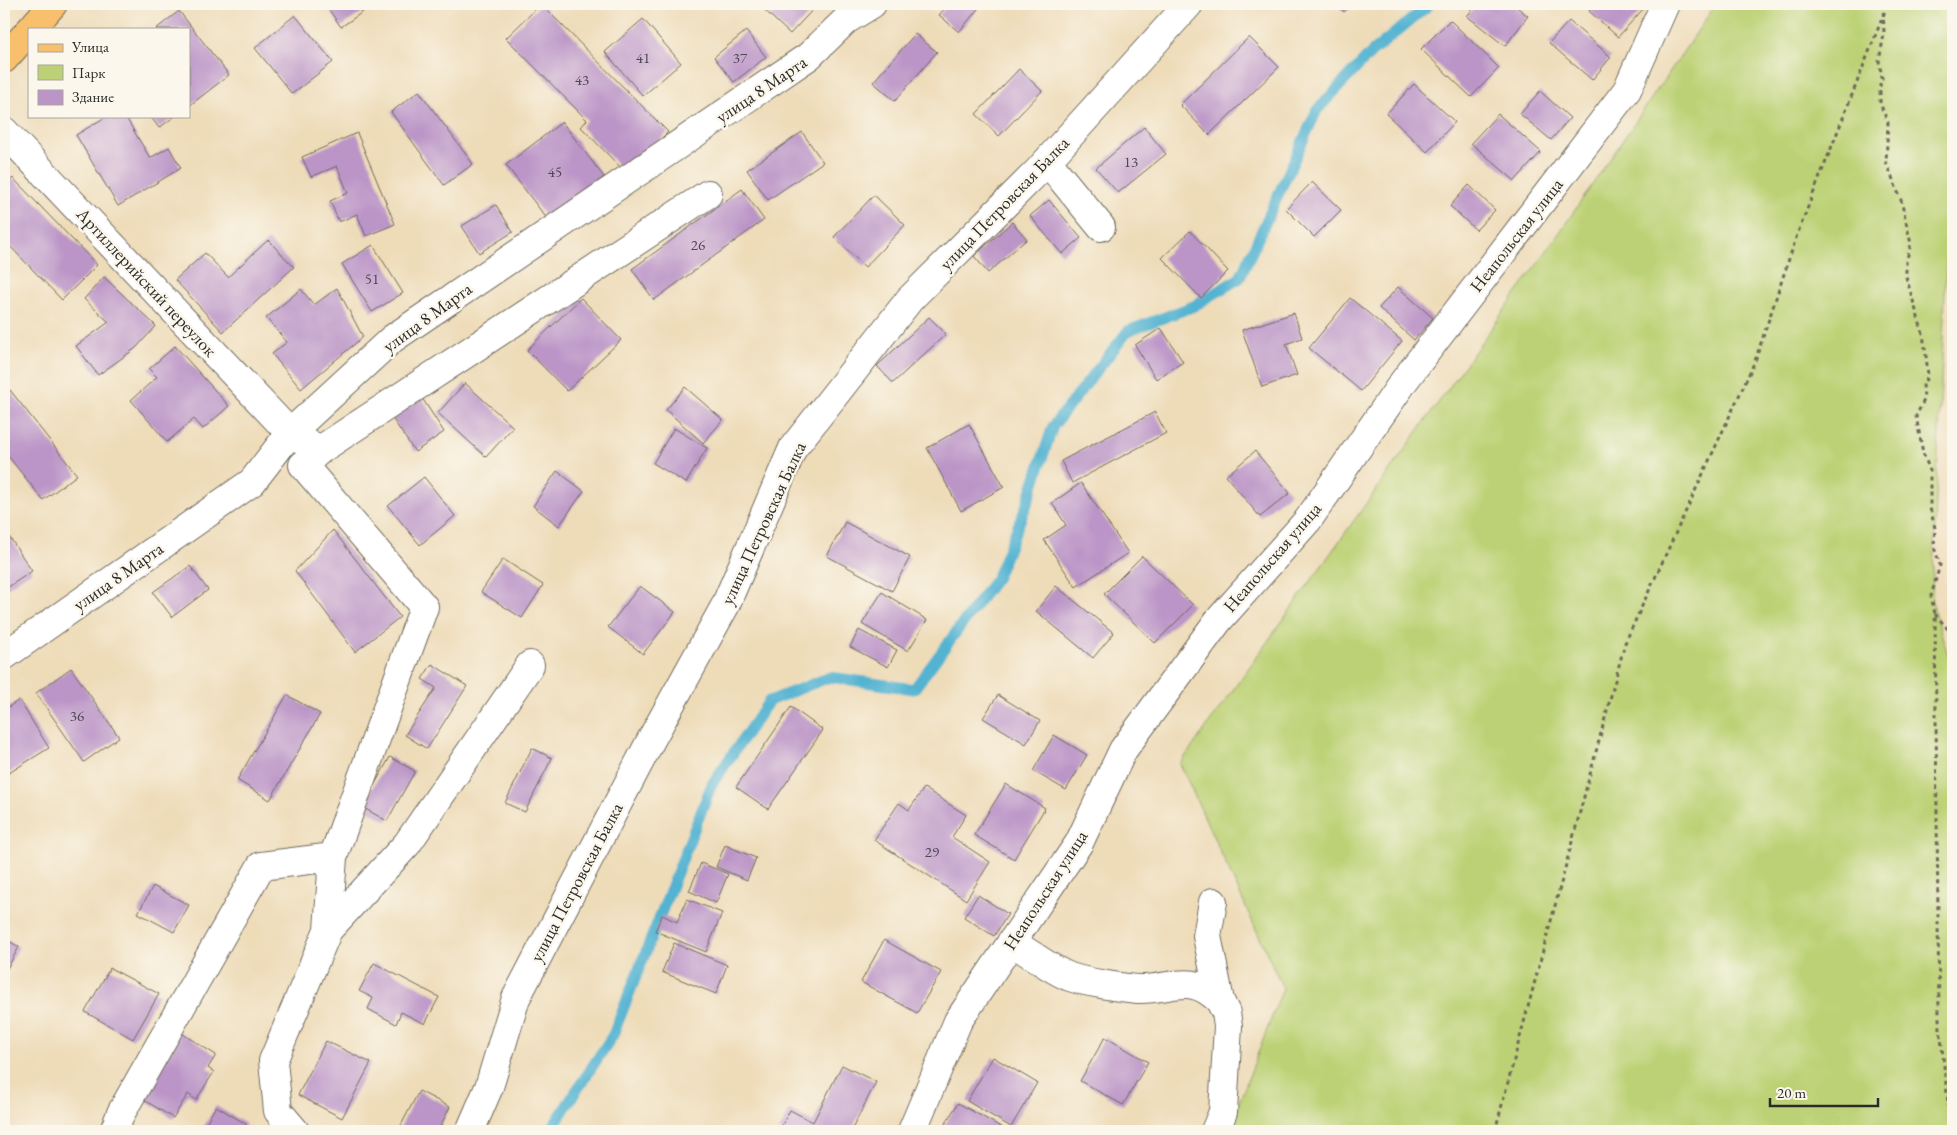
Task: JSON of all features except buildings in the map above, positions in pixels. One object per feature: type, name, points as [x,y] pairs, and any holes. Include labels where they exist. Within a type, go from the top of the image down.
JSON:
[{"type":"main road","points":[[32,28],[54,4]]},
{"type":"main road","points":[[4,59],[28,32]]},
{"type":"street","name":"улица 8 Марта","points":[[4,656],[252,482],[290,433],[392,339],[809,56],[839,12],[872,4]]},
{"type":"street","name":"улица Петровская Балка","points":[[470,1131],[489,1087],[516,998],[652,738],[724,606],[793,448],[910,299],[1047,161],[1189,4]]},
{"type":"street","name":"Неапольская улица","points":[[912,1131],[958,1021],[1080,843],[1123,750],[1218,621],[1308,520],[1404,381],[1628,90],[1665,4]]},
{"type":"street","name":"Артиллерийский переулок","points":[[4,131],[290,433],[320,450]]},
{"type":"street","points":[[1047,161],[1101,227]]},
{"type":"street","points":[[295,1131],[278,1112],[273,1061],[328,930],[333,856],[424,607],[303,465],[320,450],[708,194]]},
{"type":"street","points":[[328,930],[407,844],[530,665]]},
{"type":"street","points":[[114,1131],[121,1113],[261,866],[333,856]]},
{"type":"street","points":[[1199,1131],[1219,1122],[1228,1026],[1226,1013],[1220,1001],[1207,936],[1213,902]]},
{"type":"street","points":[[1011,942],[1070,976],[1138,989],[1192,984],[1211,991],[1220,1001]]},
{"type":"path","points":[[1883,4],[1885,11],[1884,34],[1879,60],[1882,78],[1880,103],[1888,123],[1886,162],[1901,200],[1911,244],[1906,262],[1906,277],[1923,334],[1926,355],[1928,376],[1923,384],[1924,400],[1916,416],[1919,436],[1930,471],[1930,508],[1934,528],[1934,546],[1940,565],[1932,596],[1935,614],[1939,1019],[1951,1131]]},
{"type":"path","points":[[1495,1131],[1625,643],[1755,361],[1797,236],[1885,11]]},
{"type":"path","points":[[1935,614],[1947,628],[1953,645]]},
{"type":"green space","points":[[1716,4],[1953,4],[1953,105],[1932,596],[1935,614],[1953,670],[1953,1131],[1228,1131],[1283,988],[1180,764],[1551,245]]},
{"type":"waterway","points":[[550,1131],[613,1035],[712,784],[769,701],[830,677],[914,689],[997,577],[1027,504],[1053,426],[1128,331],[1194,306],[1240,278],[1317,110],[1372,52],[1430,4]]}]
